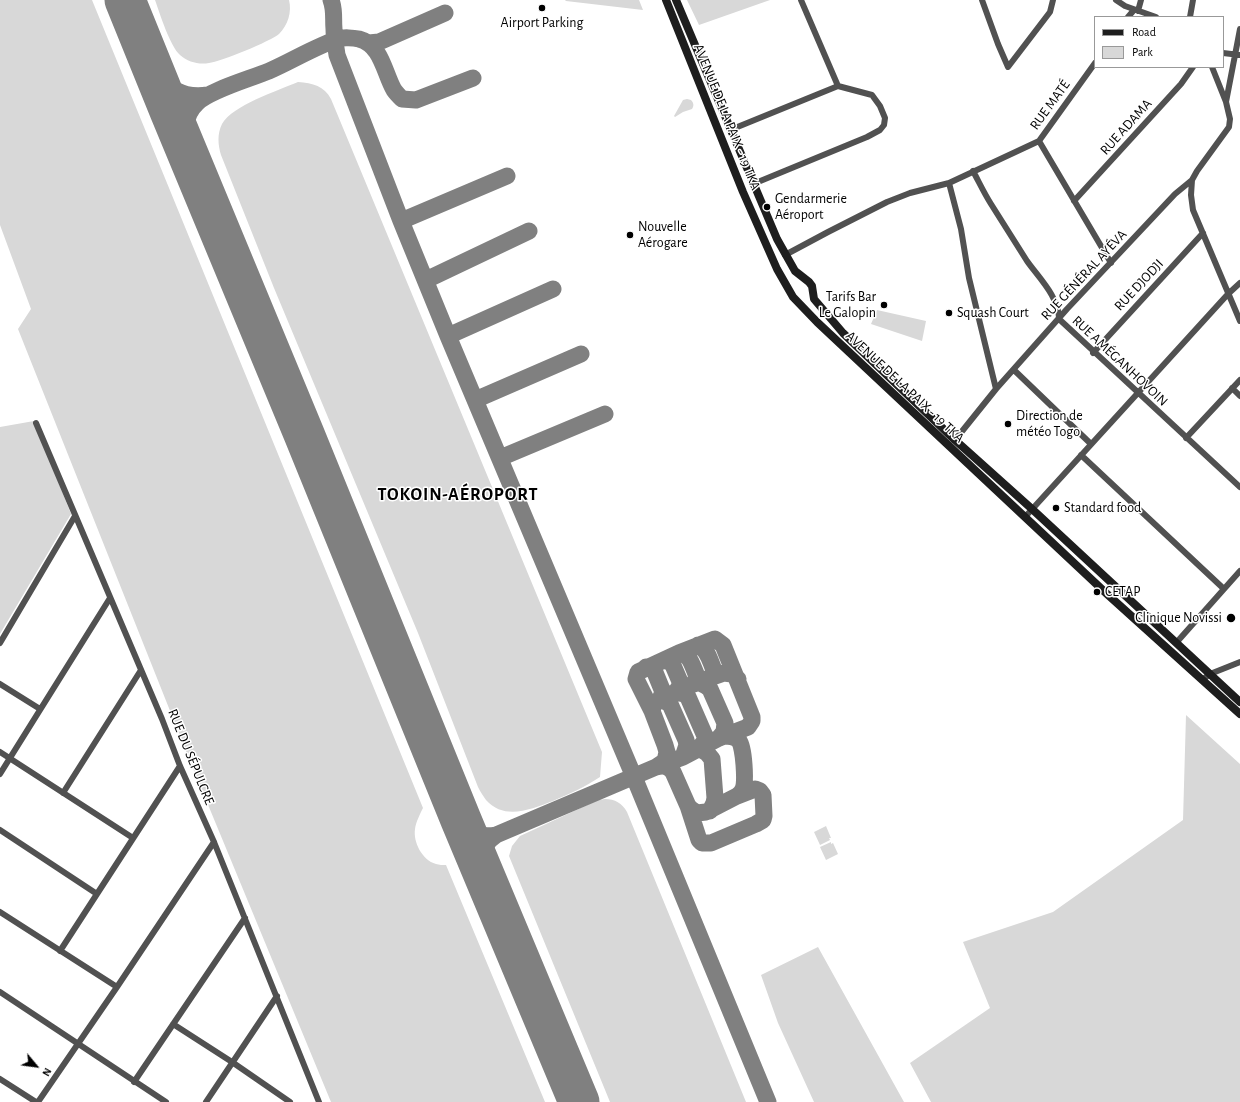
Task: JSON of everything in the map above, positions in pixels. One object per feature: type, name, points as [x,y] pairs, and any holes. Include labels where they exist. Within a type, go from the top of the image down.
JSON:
[{"type":"main road","name":"AVENUE DE LA PAIX - 19 TKA","points":[[666,0],[743,192],[777,269],[793,297],[821,326],[1138,623],[1240,714]]},
{"type":"main road","name":"AVENUE DE LA PAIX - 19 TKA","points":[[676,0],[753,184],[785,255],[795,271],[809,282],[814,292],[814,298],[843,333],[955,440],[1032,509],[1240,702]]},
{"type":"main road","points":[[1138,623],[1145,615]]},
{"type":"street","points":[[801,0],[838,86]]},
{"type":"street","points":[[982,0],[1008,67],[1050,12],[1053,0]]},
{"type":"street","points":[[1116,0],[1125,6],[1153,16]]},
{"type":"street","points":[[1129,16],[1136,10],[1141,0]]},
{"type":"street","points":[[1190,16],[1193,0]]},
{"type":"street","points":[[1226,102],[1238,55],[1240,29]]},
{"type":"street","points":[[1224,53],[1238,55]]},
{"type":"street","name":"RUE MATÉ","points":[[785,255],[887,202],[910,193],[949,183],[1039,140],[1094,64]]},
{"type":"street","name":"RUE ADAMA","points":[[1074,201],[1181,84],[1192,68]]},
{"type":"street","points":[[1212,68],[1226,102]]},
{"type":"street","points":[[730,130],[838,86],[868,94],[875,98],[880,106],[885,118],[884,125],[880,130],[867,138],[753,184]]},
{"type":"street","name":"RUE GÉNÉRAL AYÉVA","points":[[955,440],[996,390],[1059,319],[1175,194],[1192,180],[1229,127],[1230,119],[1226,102]]},
{"type":"street","points":[[1039,140],[1111,263]]},
{"type":"street","name":"RUE AMÉGANHOVOIN","points":[[973,171],[989,202],[1046,286],[1059,312],[1059,319],[1093,353],[1240,487]]},
{"type":"street","points":[[1192,180],[1191,195],[1194,210],[1240,321]]},
{"type":"street","points":[[949,183],[961,229],[969,278],[996,390]]},
{"type":"street","name":"RUE DJODJI","points":[[1093,353],[1203,233]]},
{"type":"street","points":[[1025,517],[1137,393],[1228,294],[1240,283]]},
{"type":"street","points":[[1014,370],[1091,444]]},
{"type":"street","points":[[1186,438],[1240,380]]},
{"type":"street","points":[[1232,388],[1240,396]]},
{"type":"street","name":"RUE DU SÉPULCRE","points":[[36,423],[162,719],[180,766],[214,842],[319,1102]]},
{"type":"street","points":[[1081,455],[1224,589]]},
{"type":"street","points":[[0,644],[75,516]]},
{"type":"street","points":[[1176,643],[1240,571]]},
{"type":"street","points":[[0,774],[110,598]]},
{"type":"street","points":[[1202,680],[1210,674],[1240,662]]},
{"type":"street","points":[[63,793],[141,670]]},
{"type":"street","points":[[0,684],[40,709]]},
{"type":"street","points":[[0,752],[133,838]]},
{"type":"street","points":[[60,951],[180,766]]},
{"type":"street","points":[[0,830],[97,894]]},
{"type":"street","points":[[0,1079],[37,1102],[117,987],[214,842]]},
{"type":"street","points":[[0,912],[117,987]]},
{"type":"street","points":[[134,1082],[245,918]]},
{"type":"street","points":[[0,992],[166,1102]]},
{"type":"street","points":[[206,1102],[277,996]]},
{"type":"street","points":[[173,1024],[290,1102]]},
{"type":"green space","points":[[0,0],[92,0],[423,808],[415,829],[415,839],[417,845],[423,855],[431,862],[446,865],[545,1102],[331,1102],[192,766],[18,329],[31,309],[0,225]]},
{"type":"green space","points":[[155,0],[289,0],[290,9],[285,27],[279,34],[234,55],[215,62],[201,64],[186,59],[176,51]]},
{"type":"green space","points":[[565,0],[639,0],[643,10],[566,1]]},
{"type":"green space","points":[[687,0],[770,0],[699,25]]},
{"type":"green space","points":[[298,82],[318,86],[325,91],[331,99],[602,752],[600,777],[571,793],[527,810],[510,812],[501,810],[486,800],[478,787],[418,633],[274,288],[221,155],[219,132],[222,124],[228,117],[256,99]]},
{"type":"green space","points":[[687,99],[693,102],[692,109],[675,117],[674,116],[683,100]]},
{"type":"green space","points":[[877,310],[926,321],[922,341],[871,324]]},
{"type":"green space","points":[[34,421],[71,514],[0,634],[0,427]]},
{"type":"green space","points":[[1186,715],[1240,764],[1240,1102],[931,1102],[910,1063],[990,1008],[963,942],[1053,912],[1183,820]]},
{"type":"green space","points":[[605,799],[618,802],[627,812],[746,1102],[610,1102],[509,856],[512,846],[520,836],[598,800]]},
{"type":"green space","points":[[826,826],[831,838],[820,845],[814,832]]},
{"type":"green space","points":[[831,842],[831,844],[833,843],[838,854],[826,860],[820,847]]},
{"type":"green space","points":[[818,947],[904,1102],[814,1102],[778,1023],[761,975]]},
{"type":"taxiway","points":[[331,0],[337,55],[401,221],[634,777],[768,1102]]},
{"type":"taxiway","points":[[369,43],[379,42],[445,13]]},
{"type":"taxiway","points":[[187,151],[185,138],[187,119],[192,108],[203,98],[220,89],[269,71],[340,38],[359,39],[367,42],[373,47],[378,53],[394,90],[402,99],[416,100],[473,78]]},
{"type":"taxiway","points":[[153,67],[164,81],[176,90],[190,95],[208,95]]},
{"type":"taxiway","points":[[401,221],[507,176]]},
{"type":"taxiway","points":[[426,280],[529,231]]},
{"type":"taxiway","points":[[448,336],[553,289]]},
{"type":"taxiway","points":[[475,400],[581,354]]},
{"type":"taxiway","points":[[500,458],[605,414]]},
{"type":"taxiway","points":[[496,835],[656,767],[683,757],[719,738],[748,727],[752,721],[752,717],[723,645],[715,639],[679,653],[638,672],[636,679],[652,711],[667,752],[665,761],[656,767],[666,766],[673,772],[688,806],[699,840],[702,843],[711,843],[756,824],[763,820],[764,816],[763,795],[760,791],[755,789],[737,796],[706,812],[697,813],[688,806]]},
{"type":"taxiway","points":[[698,645],[704,649],[710,659],[714,670],[712,677]]},
{"type":"taxiway","points":[[679,653],[683,654],[691,661],[697,676],[694,684]]},
{"type":"taxiway","points":[[664,660],[672,663],[681,684],[676,692]]},
{"type":"taxiway","points":[[646,667],[654,670],[663,692],[668,696]]},
{"type":"taxiway","points":[[652,711],[654,704],[660,699],[698,682],[724,673],[732,674],[738,679]]},
{"type":"taxiway","points":[[698,682],[710,689],[725,723],[724,732],[719,738]]},
{"type":"taxiway","points":[[663,692],[660,699],[670,704],[686,740],[687,745],[683,757]]},
{"type":"taxiway","points":[[676,692],[684,694],[688,697],[705,736],[705,741],[699,748],[707,753],[712,759],[715,798],[710,811]]},
{"type":"taxiway","points":[[725,736],[733,737],[741,744],[744,765],[744,785],[742,791],[737,796]]},
{"type":"taxiway","points":[[461,820],[476,834],[485,836],[496,835],[486,844],[481,856],[481,865]]},
{"type":"runway","points":[[125,0],[461,820],[579,1102]]},
{"type":"place","name":"Airport Parking","points":[[542,8]]},
{"type":"place","name":"Gendarmerie Aéroport","points":[[767,207]]},
{"type":"place","name":"Nouvelle Aérogare","points":[[630,235]]},
{"type":"place","name":"Tarifs Bar Le Galopin","points":[[884,305]]},
{"type":"place","name":"Squash Court","points":[[949,313]]},
{"type":"place","name":"Direction de météo Togo","points":[[1008,424]]},
{"type":"place","name":"Standard food","points":[[1056,508]]},
{"type":"place","name":"CETAP","points":[[1097,592]]},
{"type":"place","name":"Clinique Novissi","points":[[1231,618]]},
{"type":"district","name":"TOKOIN-AÉROPORT","points":[[458,495]]}]
